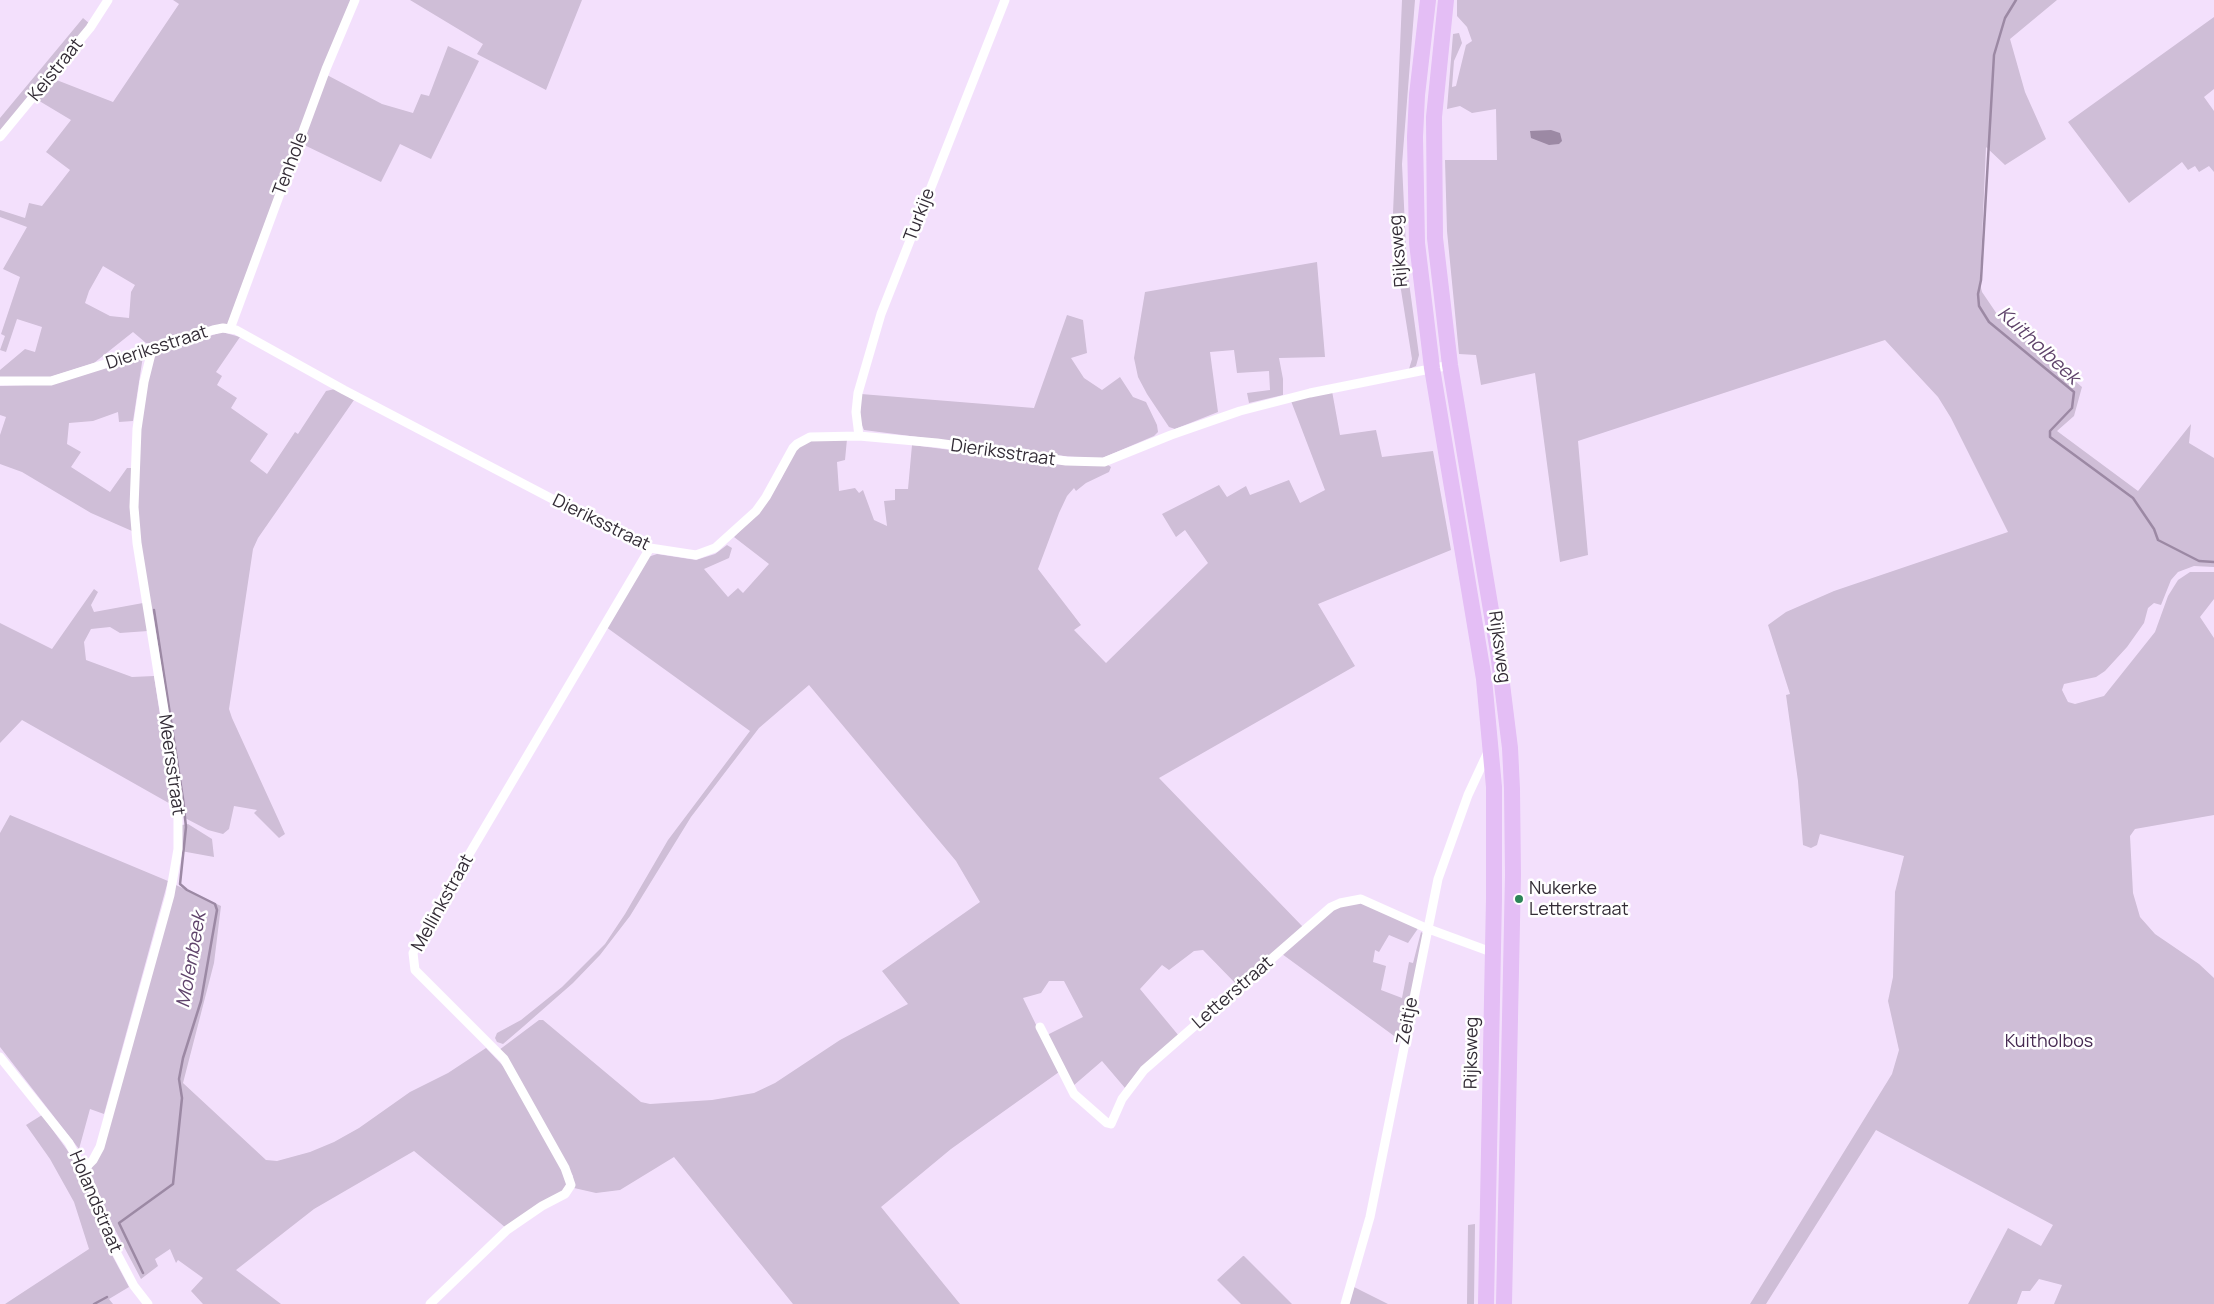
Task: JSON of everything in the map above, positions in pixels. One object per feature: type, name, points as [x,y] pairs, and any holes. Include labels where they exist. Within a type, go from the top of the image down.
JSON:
[{"type":"highway","name":"Rijksweg","points":[[1428,0],[1417,95],[1414,173],[1419,259],[1432,368],[1474,613],[1491,745],[1495,840],[1494,953],[1486,1304]]},
{"type":"highway","name":"Rijksweg","points":[[1446,0],[1434,117],[1434,196],[1439,274],[1450,365],[1498,652],[1510,748],[1512,789],[1512,904],[1504,1304]]},
{"type":"street","name":"Keistraat","points":[[0,137],[90,28],[108,0]]},
{"type":"street","name":"Tenhole","points":[[230,329],[326,69],[354,0]]},
{"type":"street","name":"Turkije","points":[[859,436],[856,412],[858,394],[881,314],[1005,0]]},
{"type":"street","name":"Dieriksstraat","points":[[0,381],[51,381],[213,330],[230,329],[248,336],[344,390],[509,477],[650,548],[696,555],[715,548],[756,511],[797,444],[818,436],[859,436],[1066,461],[1104,462],[1240,411],[1310,393],[1450,365]]},
{"type":"street","name":"Meersstraat","points":[[84,1169],[93,1160],[100,1147],[170,895],[178,849],[178,796],[137,543],[134,507],[137,429],[144,382],[152,350]]},
{"type":"street","name":"Mellinkstraat","points":[[430,1304],[507,1230],[542,1206],[565,1194],[569,1190],[571,1182],[504,1059],[415,970],[413,953],[425,929],[650,548]]},
{"type":"street","name":"Zeitje","points":[[1345,1304],[1372,1208],[1426,928],[1438,879],[1468,795],[1491,745]]},
{"type":"street","name":"Letterstraat","points":[[1040,1026],[1074,1094],[1107,1123],[1111,1124],[1129,1087],[1144,1070],[1332,907],[1345,900],[1362,899],[1426,928],[1494,953]]},
{"type":"street","name":"Holandstraat","points":[[0,1058],[69,1142],[84,1169],[114,1248],[134,1286],[148,1304]]},
{"type":"green space","points":[[173,0],[351,0],[282,177],[227,326],[153,344],[146,343],[133,332],[94,363],[47,378],[0,377],[0,370],[25,349],[35,352],[42,327],[17,319],[6,352],[0,350],[5,336],[1,334],[20,277],[3,269],[27,227],[0,217],[0,210],[25,218],[29,203],[42,206],[70,170],[46,152],[71,120],[36,99],[54,79],[113,102],[179,4]],"holes":[[[103,266],[135,285],[131,292],[129,318],[110,316],[85,303],[89,291]]]},
{"type":"green space","points":[[410,0],[582,0],[546,90],[477,54],[483,44]]},
{"type":"green space","points":[[1402,0],[1415,0],[1402,164],[1407,268],[1419,355],[1416,366],[1409,369],[1412,359],[1397,265],[1393,213]]},
{"type":"green space","name":"Kuitholbos","points":[[1457,0],[2057,0],[2010,39],[2025,92],[2046,139],[2005,165],[1986,147],[1980,284],[1982,292],[1999,317],[2082,387],[2074,416],[2057,431],[2138,491],[2191,424],[2189,443],[2214,458],[2214,567],[2194,566],[2178,572],[2171,580],[2161,605],[2154,603],[2148,608],[2144,623],[2127,647],[2105,671],[2096,677],[2064,684],[2062,690],[2068,702],[2075,704],[2104,696],[2155,632],[2168,596],[2178,580],[2190,572],[2214,572],[2214,599],[2200,617],[2214,638],[2214,815],[2135,829],[2130,836],[2133,893],[2140,917],[2155,934],[2199,964],[2214,978],[2214,1304],[2054,1304],[2062,1285],[2039,1279],[2030,1291],[2022,1291],[2017,1304],[1968,1304],[2008,1228],[2041,1246],[2053,1225],[1876,1130],[1766,1304],[1750,1304],[1892,1074],[1899,1050],[1888,1001],[1893,977],[1895,892],[1904,856],[1820,834],[1817,845],[1811,848],[1803,845],[1798,781],[1786,695],[1790,694],[1768,625],[1786,612],[1834,591],[2008,532],[1951,418],[1938,397],[1885,340],[1578,441],[1588,555],[1560,562],[1535,373],[1481,385],[1476,355],[1459,354],[1447,231],[1445,160],[1497,160],[1496,109],[1472,113],[1460,106],[1447,109],[1453,34],[1459,33],[1462,43],[1454,61],[1452,87],[1456,86],[1466,45],[1472,41],[1467,27],[1457,16]]},
{"type":"green space","points":[[2214,17],[2214,89],[2204,97],[2214,111],[2214,172],[2209,166],[2199,172],[2195,166],[2188,170],[2182,162],[2129,203],[2068,122]]},
{"type":"green space","points":[[83,18],[90,24],[0,132],[0,118]]},
{"type":"green space","points":[[448,46],[479,61],[431,159],[400,144],[381,182],[300,143],[327,75],[382,104],[413,113],[421,94],[429,96]]},
{"type":"green space","points":[[1317,262],[1325,357],[1279,358],[1283,379],[1283,395],[1249,403],[1247,393],[1270,390],[1269,371],[1237,373],[1234,350],[1210,352],[1218,412],[1175,429],[1169,427],[1138,377],[1134,358],[1145,292]]},
{"type":"green space","points":[[1067,315],[1083,320],[1087,353],[1071,358],[1084,378],[1102,390],[1120,377],[1133,397],[1146,402],[1157,425],[1158,432],[1154,436],[1100,459],[864,430],[860,421],[861,394],[1034,408]]},
{"type":"green space","points":[[222,332],[240,337],[216,372],[222,376],[217,385],[237,398],[231,408],[268,434],[250,461],[267,474],[295,432],[298,434],[326,391],[335,389],[354,400],[258,538],[253,549],[229,709],[285,834],[279,838],[254,813],[257,810],[234,806],[229,829],[223,834],[208,830],[185,818],[180,812],[136,513],[142,406],[154,354]]},
{"type":"green space","points":[[143,356],[133,421],[119,422],[118,412],[93,421],[69,423],[67,444],[81,452],[71,467],[110,492],[127,468],[131,468],[132,531],[91,513],[22,472],[0,464],[0,435],[6,417],[0,415],[0,386],[54,384]]},
{"type":"green space","points":[[1332,391],[1340,435],[1376,430],[1382,457],[1433,451],[1451,550],[1318,604],[1355,666],[1159,778],[1303,927],[1237,985],[1203,950],[1194,951],[1169,970],[1162,965],[1140,989],[1179,1036],[1138,1071],[1125,1088],[1102,1061],[1073,1086],[1047,1035],[1083,1017],[1064,981],[1049,981],[1041,993],[1023,998],[1059,1072],[951,1149],[881,1207],[960,1304],[793,1304],[674,1157],[620,1190],[596,1193],[574,1188],[573,1176],[518,1076],[499,1050],[539,1020],[543,1020],[641,1102],[650,1104],[712,1100],[754,1093],[775,1083],[840,1040],[908,1004],[882,971],[980,902],[956,861],[809,685],[759,728],[691,817],[630,916],[600,955],[573,983],[503,1044],[497,1042],[495,1038],[497,1033],[521,1020],[562,987],[605,944],[625,914],[668,840],[750,731],[606,627],[648,557],[657,554],[696,560],[715,554],[727,545],[732,548],[729,558],[704,569],[728,597],[738,588],[743,593],[769,564],[734,537],[757,513],[781,479],[797,448],[812,440],[847,439],[845,460],[837,462],[839,491],[855,488],[859,493],[863,490],[874,520],[887,526],[884,501],[895,500],[895,489],[908,489],[912,445],[1066,465],[1108,465],[1111,467],[1109,472],[1086,483],[1076,491],[1074,488],[1067,496],[1038,569],[1081,625],[1074,630],[1106,663],[1208,563],[1185,530],[1176,537],[1162,514],[1219,485],[1227,497],[1246,486],[1250,495],[1289,480],[1300,503],[1325,490],[1291,401]]},
{"type":"green space","points":[[94,589],[98,592],[91,605],[94,612],[143,603],[148,631],[120,633],[110,627],[91,629],[84,642],[86,660],[132,677],[154,676],[174,806],[22,720],[0,743],[0,623],[52,649]]},
{"type":"green space","points":[[10,815],[168,881],[104,1114],[90,1109],[79,1149],[0,1047],[0,833]]},
{"type":"green space","points":[[188,824],[212,839],[214,857],[181,851],[182,825]]},
{"type":"green space","points":[[176,885],[221,906],[214,963],[183,1083],[266,1160],[277,1161],[310,1152],[334,1142],[359,1128],[410,1092],[448,1073],[486,1048],[505,1068],[565,1175],[567,1188],[506,1228],[414,1151],[314,1209],[236,1270],[281,1304],[203,1304],[191,1291],[203,1278],[178,1260],[176,1263],[170,1249],[155,1259],[158,1266],[141,1279],[113,1226],[90,1174],[144,1001]]},
{"type":"green space","points":[[1359,901],[1419,927],[1408,943],[1389,935],[1379,952],[1375,950],[1373,962],[1386,966],[1381,990],[1402,998],[1409,962],[1413,963],[1421,932],[1424,934],[1401,1041],[1282,954],[1334,909]]},
{"type":"green space","points":[[42,1115],[82,1174],[113,1257],[129,1287],[109,1299],[113,1304],[5,1304],[89,1249],[74,1202],[50,1159],[26,1125]]},
{"type":"green space","points":[[1475,1224],[1474,1304],[1467,1304],[1468,1225]]},
{"type":"green space","points":[[1243,1256],[1292,1304],[1241,1304],[1217,1280]]},
{"type":"green space","points":[[1354,1287],[1388,1304],[1348,1304]]},
{"type":"shaded area","points":[[1551,130],[1560,133],[1562,141],[1559,144],[1549,145],[1531,138],[1530,131]]},
{"type":"waterway","name":"Kuitholbeek","points":[[2016,0],[2005,18],[1994,55],[1981,280],[1978,294],[1979,306],[1989,322],[2074,392],[2072,408],[2050,431],[2050,437],[2133,498],[2154,529],[2158,540],[2199,561],[2214,562]]},
{"type":"waterway","name":"Molenbeek","points":[[143,1273],[119,1223],[173,1184],[182,1098],[179,1079],[183,1058],[201,1001],[217,910],[215,904],[187,890],[180,884],[186,827],[154,610]]},
{"type":"waterway","name":"Molenbeek","points":[[94,1304],[107,1297]]},
{"type":"place","name":"Nukerke Letterstraat","points":[[1519,899]]}]
